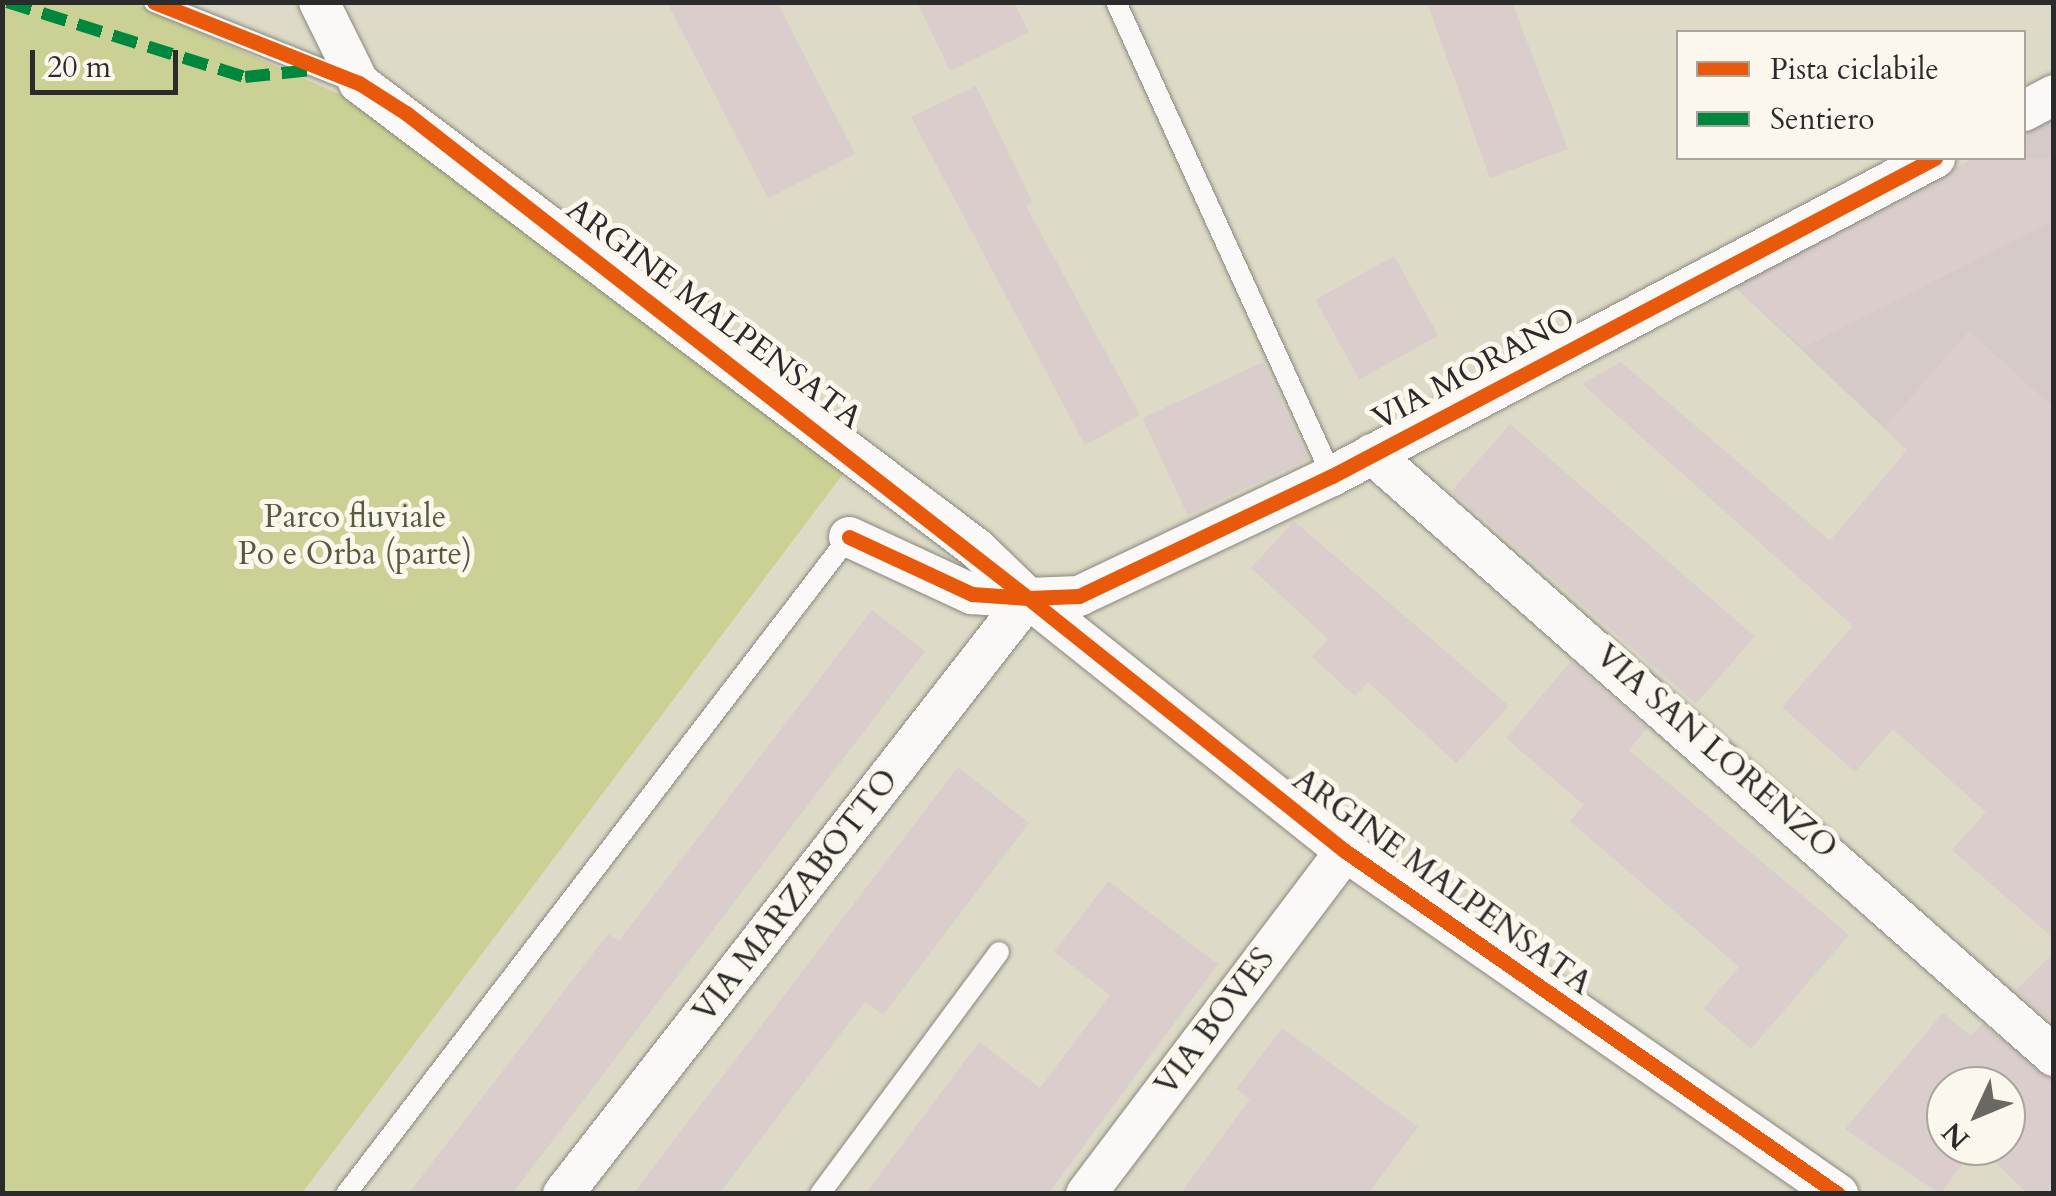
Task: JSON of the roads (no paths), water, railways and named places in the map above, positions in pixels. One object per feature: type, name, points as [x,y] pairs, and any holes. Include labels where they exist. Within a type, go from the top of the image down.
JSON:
[{"type":"street","points":[[319,2],[358,83]]},
{"type":"street","name":"ARGINE MALPENSATA","points":[[358,83],[944,524],[1028,598],[1345,851],[1838,1194]]},
{"type":"street","points":[[2026,110],[2054,95]]},
{"type":"street","name":"VIA MORANO","points":[[1028,598],[1079,596],[1332,476],[1931,160]]},
{"type":"street","name":"VIA SAN LORENZO","points":[[1372,454],[2054,1056]]},
{"type":"street","points":[[849,537],[972,594],[1028,598]]},
{"type":"street","name":"VIA MARZABOTTO","points":[[563,1194],[1028,598]]},
{"type":"street","name":"VIA BOVES","points":[[1086,1194],[1345,851]]},
{"type":"lane","points":[[154,2],[358,83]]},
{"type":"lane","points":[[1116,2],[1332,476]]},
{"type":"lane","points":[[355,1190],[849,537]]},
{"type":"lane","points":[[820,1194],[999,952]]},
{"type":"park label","name":"Parco fluviale Po e Orba (parte)","points":[[355,536]]}]
